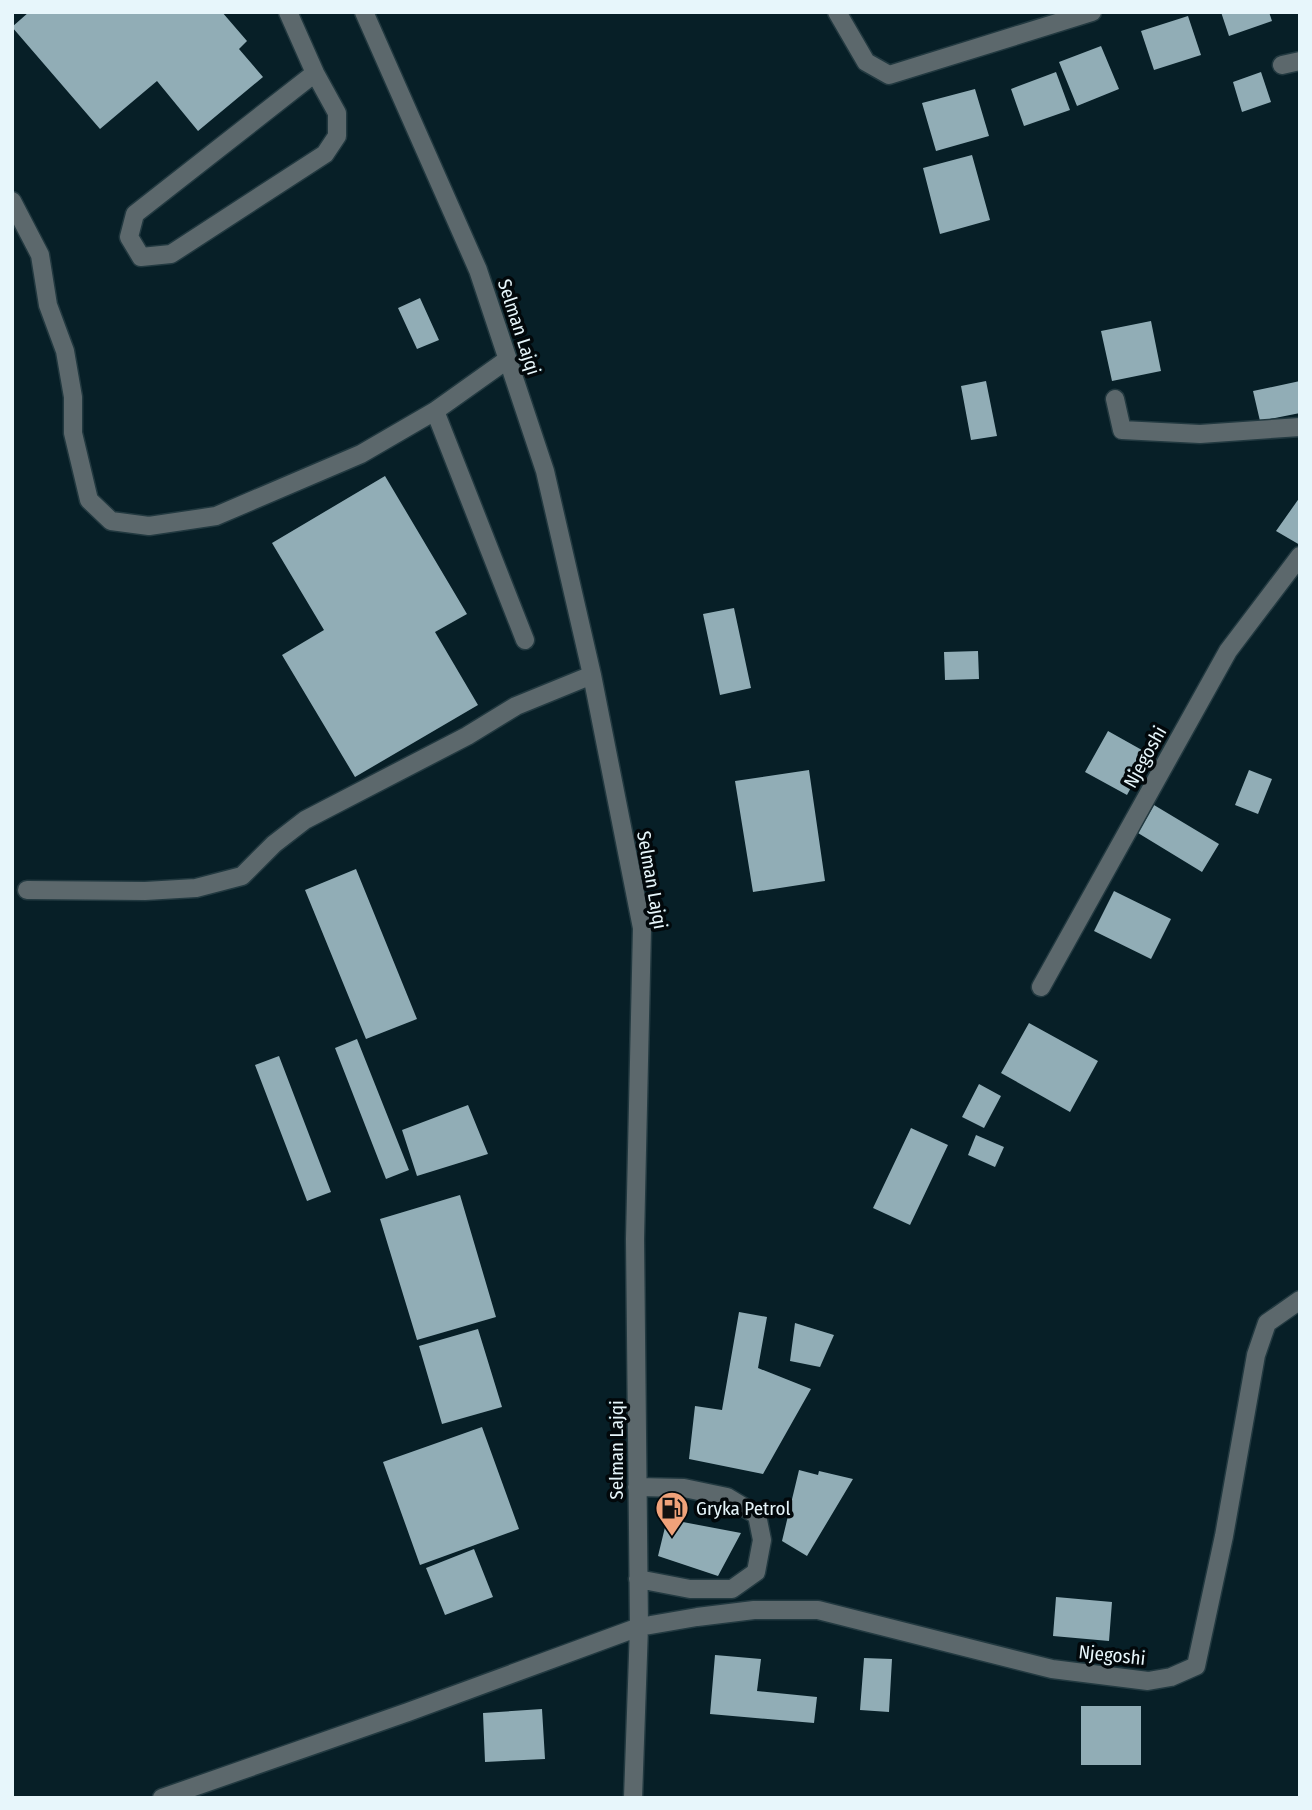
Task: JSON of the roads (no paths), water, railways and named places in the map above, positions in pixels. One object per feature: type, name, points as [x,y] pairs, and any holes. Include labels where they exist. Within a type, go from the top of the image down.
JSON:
[{"type":"street","points":[[288,12],[315,74],[337,113],[337,136],[326,153],[171,254],[141,257],[130,237],[135,214],[315,74]]},
{"type":"street","name":"Selman Lajqi","points":[[364,12],[478,270],[545,471],[592,675],[642,928],[635,1239],[639,1627],[633,1798]]},
{"type":"street","points":[[837,12],[866,62],[889,75],[1092,12]]},
{"type":"street","points":[[1282,65],[1300,61]]},
{"type":"street","points":[[12,201],[40,255],[48,305],[65,351],[73,397],[73,433],[89,500],[111,522],[149,526],[216,516],[361,454],[435,411],[508,359]]},
{"type":"street","points":[[1115,400],[1122,430],[1200,434],[1300,427]]},
{"type":"street","points":[[435,411],[525,640]]},
{"type":"street","name":"Njegoshi","points":[[1041,987],[1228,651],[1300,556]]},
{"type":"street","points":[[27,890],[183,889],[242,876],[274,844],[305,820],[467,736],[516,706],[592,675]]},
{"type":"street","name":"Njegoshi","points":[[639,1627],[754,1610],[818,1610],[1052,1669],[1148,1681],[1171,1677],[1196,1666],[1224,1536],[1256,1355],[1267,1323],[1300,1300]]},
{"type":"street","points":[[637,1487],[684,1488],[727,1497],[757,1515],[762,1540],[756,1572],[732,1588],[690,1588],[638,1579]]},
{"type":"street","points":[[162,1798],[639,1627]]},
{"type":"place","name":"Gryka Petrol","points":[[672,1538]]}]
